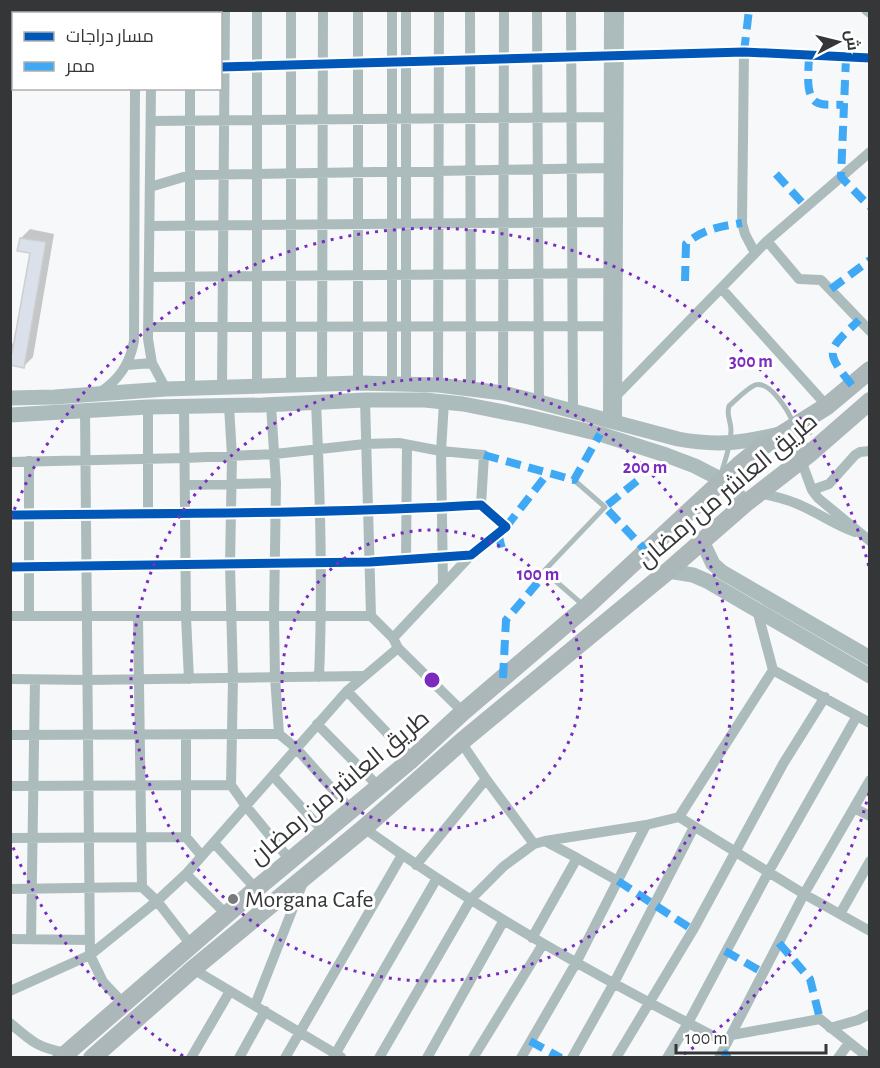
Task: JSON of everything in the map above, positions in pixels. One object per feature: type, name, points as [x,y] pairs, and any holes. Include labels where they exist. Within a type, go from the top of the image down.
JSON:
[{"type":"main road","name":"طريق العاشر من رمضان","points":[[64,1055],[254,890],[412,759],[463,712],[586,607],[722,479],[760,448],[827,406],[870,370]]},
{"type":"main road","points":[[10,398],[222,387],[358,383],[438,385],[503,393],[705,444],[731,444],[791,430],[804,457]]},
{"type":"main road","points":[[10,415],[148,407],[271,405],[365,400],[444,402],[529,417],[600,434],[666,455],[722,479],[752,498]]},
{"type":"main road","name":"طريق العاشر من رمضان","points":[[92,1058],[193,969],[364,828],[461,742],[870,401]]},
{"type":"main road","points":[[702,541],[713,564],[722,572],[870,658]]},
{"type":"main road","points":[[668,571],[693,574],[870,676]]},
{"type":"main road","points":[[254,890],[255,896],[260,899],[290,890]]},
{"type":"main road","points":[[210,928],[234,916],[240,917],[243,921],[240,931]]},
{"type":"street","points":[[222,387],[224,120],[222,67],[225,10]]},
{"type":"street","points":[[257,10],[257,386]]},
{"type":"street","points":[[291,10],[291,385]]},
{"type":"street","points":[[322,384],[323,10]]},
{"type":"street","points":[[358,10],[358,383]]},
{"type":"street","points":[[392,10],[392,326],[399,383]]},
{"type":"street","points":[[399,383],[406,326],[406,10]]},
{"type":"street","points":[[438,385],[439,10]]},
{"type":"street","points":[[470,10],[471,388]]},
{"type":"street","points":[[503,393],[504,10]]},
{"type":"street","points":[[537,10],[539,402]]},
{"type":"street","points":[[571,10],[573,411]]},
{"type":"street","points":[[609,10],[614,57],[613,326],[617,395],[612,421]]},
{"type":"street","points":[[613,273],[609,222],[609,117],[619,10]]},
{"type":"street","points":[[222,67],[744,52],[870,58]]},
{"type":"street","points":[[744,52],[742,223],[755,253]]},
{"type":"street","points":[[98,393],[114,381],[127,365],[134,341],[135,90]]},
{"type":"street","points":[[151,90],[149,351],[152,363],[166,389]]},
{"type":"street","points":[[190,90],[190,388]]},
{"type":"street","points":[[151,121],[609,117]]},
{"type":"street","points":[[608,404],[766,242],[870,152]]},
{"type":"street","points":[[150,187],[190,175],[609,168]]},
{"type":"street","points":[[150,226],[609,222]]},
{"type":"street","points":[[766,242],[799,279],[821,280],[870,331]]},
{"type":"street","points":[[150,277],[613,273]]},
{"type":"street","points":[[721,288],[827,406]]},
{"type":"street","points":[[148,327],[613,326]]},
{"type":"street","points":[[612,421],[608,404],[613,326]]},
{"type":"street","points":[[127,365],[152,363]]},
{"type":"street","points":[[365,400],[371,616],[463,712]]},
{"type":"street","points":[[316,402],[321,510],[322,616],[319,677]]},
{"type":"street","points":[[443,585],[441,451],[444,402]]},
{"type":"street","points":[[271,405],[276,483],[274,615],[279,734]]},
{"type":"street","points":[[184,406],[186,617],[189,679]]},
{"type":"street","points":[[229,406],[232,456],[230,565],[233,735],[231,785],[245,806],[290,860]]},
{"type":"street","points":[[148,407],[148,512]]},
{"type":"street","points":[[85,411],[90,956],[103,982],[123,1004]]},
{"type":"street","points":[[10,462],[232,456],[399,443],[441,451],[484,455],[481,505]]},
{"type":"street","points":[[406,560],[407,445]]},
{"type":"street","points":[[812,490],[829,484],[855,455],[870,451]]},
{"type":"street","points":[[804,457],[812,490],[818,498],[870,541]]},
{"type":"street","points":[[29,461],[29,616]]},
{"type":"street","points":[[185,485],[276,483]]},
{"type":"street","points":[[752,498],[780,497],[843,528],[857,532]]},
{"type":"street","points":[[10,515],[231,513],[481,505],[506,527],[471,555],[443,585],[395,643],[317,724],[186,874],[90,956],[10,991]]},
{"type":"street","points":[[10,567],[86,564],[230,565],[370,562],[471,555]]},
{"type":"street","points":[[379,1058],[471,899],[504,866],[540,843],[679,817],[773,670],[757,610]]},
{"type":"street","points":[[10,616],[371,616]]},
{"type":"street","points":[[138,617],[142,888]]},
{"type":"street","points":[[773,670],[870,723]]},
{"type":"street","points":[[10,680],[363,676]]},
{"type":"street","points":[[31,939],[35,680]]},
{"type":"street","points":[[347,691],[412,759]]},
{"type":"street","points":[[616,1058],[693,930],[783,764],[825,697]]},
{"type":"street","points":[[667,1058],[769,871],[857,717]]},
{"type":"street","points":[[317,724],[379,787]]},
{"type":"street","points":[[10,735],[279,734],[296,748],[351,810]]},
{"type":"street","points":[[186,735],[186,837],[201,855]]},
{"type":"street","points":[[461,742],[486,779],[540,843],[577,858],[618,881]]},
{"type":"street","points":[[273,776],[324,832]]},
{"type":"street","points":[[416,865],[486,779]]},
{"type":"street","points":[[719,1058],[804,894],[870,780]]},
{"type":"street","points":[[10,786],[231,785]]},
{"type":"street","points":[[854,807],[870,816]]},
{"type":"street","points":[[679,817],[804,894],[870,931]]},
{"type":"street","points":[[521,1058],[576,963],[646,825]]},
{"type":"street","points":[[572,1058],[614,983],[694,827]]},
{"type":"street","points":[[364,828],[416,865],[532,938],[688,1023],[730,1039],[820,1019],[869,1058]]},
{"type":"street","points":[[10,837],[186,837]]},
{"type":"street","points":[[214,843],[254,890]]},
{"type":"street","points":[[285,1058],[402,855]]},
{"type":"street","points":[[532,938],[577,858]]},
{"type":"street","points":[[840,914],[870,861]]},
{"type":"street","points":[[186,874],[226,914]]},
{"type":"street","points":[[239,1058],[260,1008],[305,877]]},
{"type":"street","points":[[193,969],[337,1056],[437,878]]},
{"type":"street","points":[[10,889],[142,888],[157,901],[190,945]]},
{"type":"street","points":[[427,1058],[504,920]]},
{"type":"street","points":[[10,939],[90,940]]},
{"type":"street","points":[[473,1058],[543,944]]},
{"type":"street","points":[[191,1058],[230,991]]},
{"type":"street","points":[[830,1028],[870,1014]]},
{"type":"street","points":[[10,1023],[32,1042],[64,1055]]},
{"type":"street","points":[[838,1058],[849,1043]]},
{"type":"lane","points":[[722,479],[731,444],[731,428],[727,413],[729,406],[756,385],[766,387],[784,405],[791,430]]},
{"type":"lane","points":[[574,480],[605,507],[544,571],[586,607]]},
{"type":"building","points":[[20,238],[46,242],[24,368],[10,365],[10,353],[12,353],[30,253],[17,251]]},
{"type":"marked path","points":[[744,52],[749,10]]},
{"type":"marked path","points":[[809,56],[808,82],[814,100],[818,103],[843,105]]},
{"type":"marked path","points":[[846,57],[841,177],[870,207]]},
{"type":"marked path","points":[[776,174],[806,207]]},
{"type":"marked path","points":[[685,281],[686,244],[705,232],[742,223]]},
{"type":"marked path","points":[[831,289],[870,260]]},
{"type":"marked path","points":[[852,385],[836,364],[833,350],[841,338],[859,320]]},
{"type":"marked path","points":[[484,455],[574,480],[600,434]]},
{"type":"marked path","points":[[506,527],[548,473]]},
{"type":"marked path","points":[[637,481],[605,507],[647,552]]},
{"type":"marked path","points":[[498,533],[502,549]]},
{"type":"marked path","points":[[503,678],[506,620],[539,581],[544,571]]},
{"type":"marked path","points":[[618,881],[693,930]]},
{"type":"marked path","points":[[779,943],[810,979],[820,1019]]},
{"type":"marked path","points":[[725,951],[764,973]]},
{"type":"marked path","points":[[530,1041],[561,1058]]},
{"type":"marked path","points":[[723,1051],[728,1058]]},
{"type":"cycle path","points":[[222,67],[744,52],[870,58]]},
{"type":"cycle path","points":[[10,515],[304,512],[481,505],[506,527],[471,555],[370,562],[10,567]]},
{"type":"place","name":"Morgana Cafe","points":[[233,899]]}]
